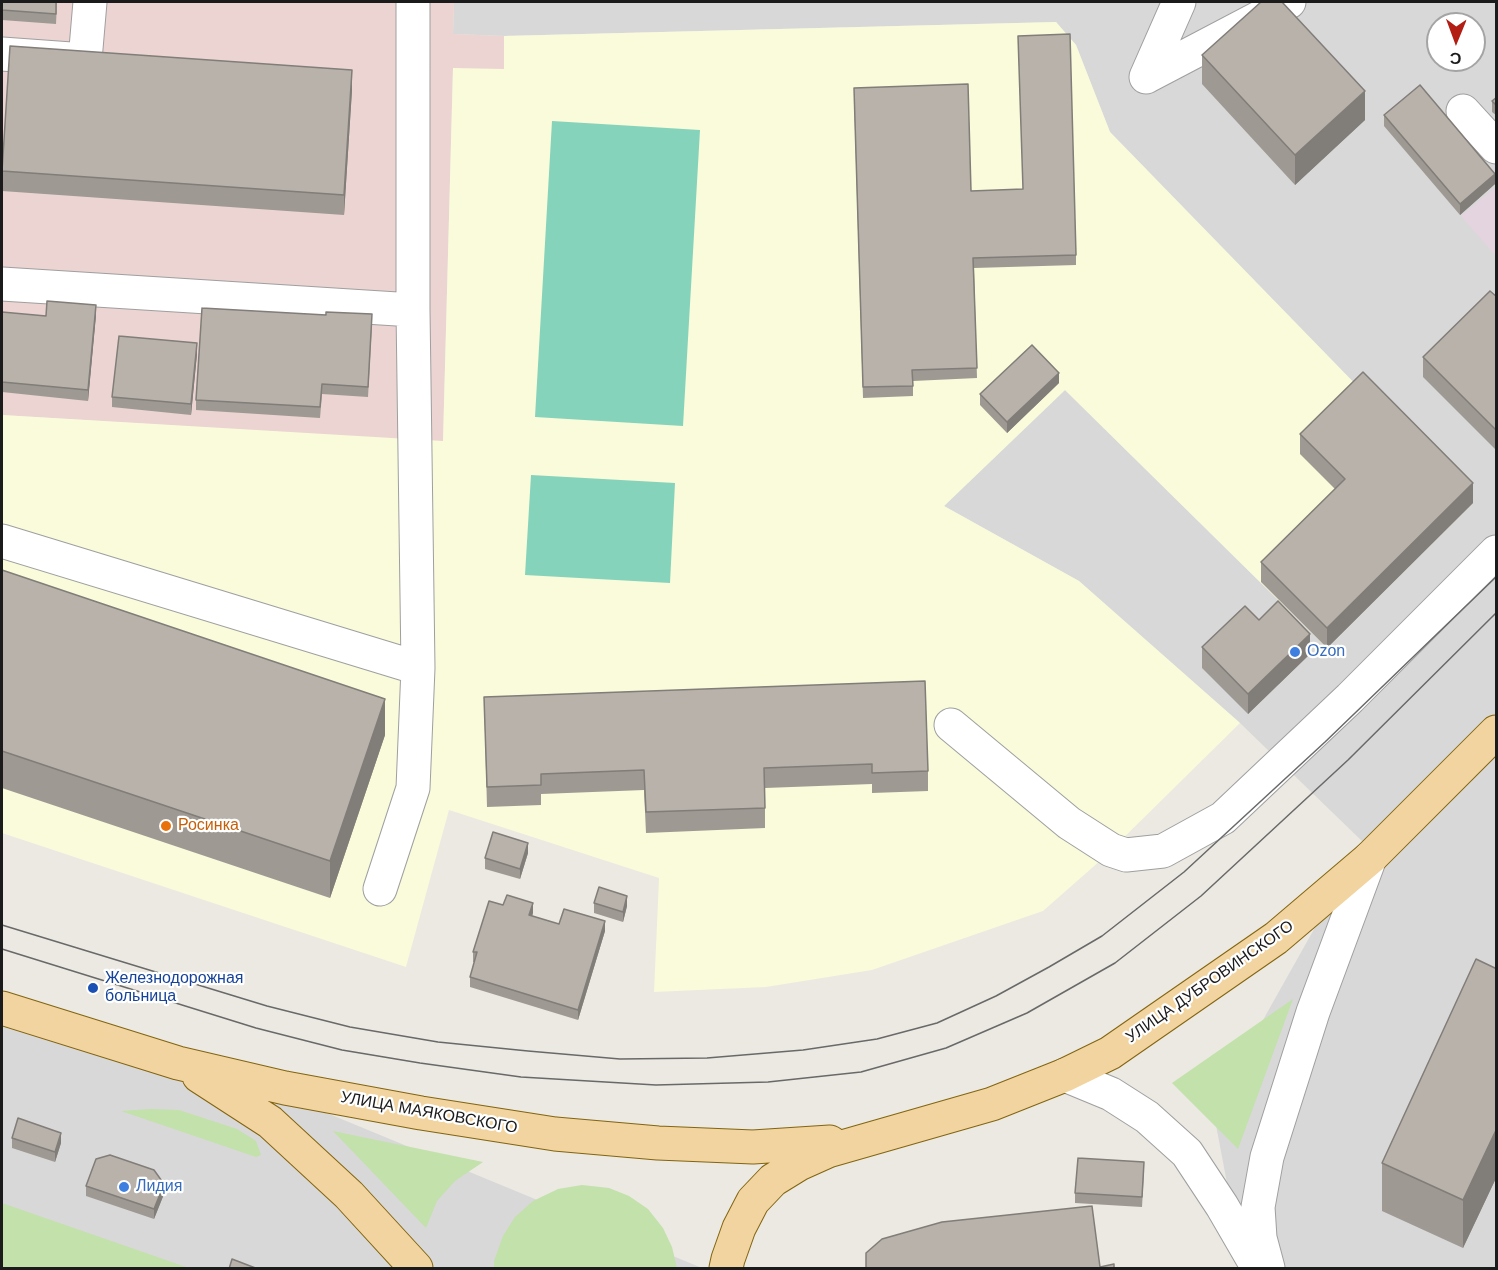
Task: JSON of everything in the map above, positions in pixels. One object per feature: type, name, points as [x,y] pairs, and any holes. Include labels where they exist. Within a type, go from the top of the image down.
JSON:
[{"type":"main road","name":"УЛИЦА ДУБРОВИНСКОГО","points":[[868,1139],[992,1104],[1065,1075],[1110,1053],[1276,938],[1370,858],[1497,732]]},
{"type":"main road","name":"УЛИЦА МАЯКОВСКОГО","points":[[2,1008],[177,1062],[285,1088],[421,1113],[555,1134],[658,1143],[753,1147],[868,1139]]},
{"type":"main road","points":[[177,1062],[270,1122],[349,1195],[416,1269]]},
{"type":"main road","points":[[726,1269],[739,1228],[753,1201],[773,1180],[799,1164],[828,1151],[868,1139]]},
{"type":"street","points":[[2,54],[85,60],[90,2]]},
{"type":"street","points":[[380,889],[414,788],[418,668],[413,310],[413,2]]},
{"type":"street","points":[[1179,2],[1146,77],[1288,2]]},
{"type":"street","points":[[1463,111],[1497,147]]},
{"type":"street","points":[[2,284],[413,310]]},
{"type":"street","points":[[2,541],[418,668]]},
{"type":"street","points":[[951,725],[1069,824],[1111,850],[1126,855],[1164,851],[1222,818],[1350,698],[1497,552]]},
{"type":"street","points":[[1268,1269],[1260,1238],[1258,1207],[1267,1157],[1313,1012],[1370,858]]},
{"type":"street","points":[[1065,1075],[1111,1094],[1147,1117],[1187,1154],[1222,1206],[1258,1269]]},
{"type":"shaded area","points":[[2,2],[454,2],[453,34],[504,36],[504,69],[453,69],[443,442],[2,415]]},
{"type":"shaded area","points":[[454,2],[1496,2],[1496,1268],[1243,1268],[1213,1109],[1363,842],[1240,723],[1079,581],[944,506],[1065,390],[1327,648],[1363,392],[1110,132],[1076,45],[1056,22],[504,36],[453,34]]},
{"type":"shaded area","points":[[1056,22],[1076,45],[1110,132],[1473,503],[1327,648],[1065,390],[944,506],[1079,581],[1240,723],[1101,860],[1043,911],[872,970],[766,987],[654,992],[659,878],[449,810],[406,967],[2,833],[2,415],[443,441],[453,68],[504,69],[504,36]]},
{"type":"shaded area","points":[[1496,187],[1496,256],[1461,216]]},
{"type":"shaded area","points":[[2,1002],[230,1073],[702,1268],[2,1268]]},
{"type":"green space","points":[[552,121],[700,130],[683,426],[535,417]]},
{"type":"green space","points":[[531,475],[675,483],[670,583],[525,575]]},
{"type":"green space","points":[[1293,999],[1238,1149],[1172,1083]]},
{"type":"green space","points":[[179,1110],[237,1129],[256,1141],[261,1155],[256,1157],[121,1111]]},
{"type":"green space","points":[[333,1131],[483,1162],[455,1181],[437,1201],[426,1228]]},
{"type":"green space","points":[[582,1185],[609,1188],[629,1196],[648,1209],[663,1228],[672,1247],[677,1268],[494,1268],[494,1261],[503,1236],[515,1217],[533,1201],[558,1189]]},
{"type":"green space","points":[[2,1203],[189,1268],[2,1268]]},
{"type":"building","points":[[2,2],[56,2],[56,14],[2,10]]},
{"type":"building","points":[[1261,2],[1282,2],[1365,91],[1295,155],[1202,55]]},
{"type":"building","points":[[1070,34],[1076,255],[973,258],[977,368],[912,370],[913,386],[863,387],[854,88],[968,84],[971,191],[1023,189],[1018,36]]},
{"type":"building","points":[[10,46],[352,70],[344,195],[2,171]]},
{"type":"building","points":[[1420,85],[1495,174],[1460,204],[1384,115]]},
{"type":"building","points":[[1490,291],[1497,297],[1497,431],[1423,357]]},
{"type":"building","points":[[47,301],[96,305],[88,390],[2,382],[2,312],[46,316]]},
{"type":"building","points":[[202,308],[326,315],[326,312],[372,314],[368,387],[322,384],[320,407],[196,400]]},
{"type":"building","points":[[119,336],[197,343],[191,404],[112,397]]},
{"type":"building","points":[[1032,345],[1059,373],[1007,422],[980,394]]},
{"type":"building","points":[[1363,372],[1473,483],[1327,628],[1261,562],[1345,479],[1300,434]]},
{"type":"building","points":[[2,570],[385,699],[330,861],[2,751]]},
{"type":"building","points":[[1278,601],[1310,634],[1248,694],[1202,647],[1245,606],[1259,620]]},
{"type":"building","points":[[925,681],[928,771],[872,773],[872,764],[764,768],[765,808],[646,812],[644,770],[541,774],[541,785],[487,787],[484,697]]},
{"type":"building","points":[[493,832],[528,843],[520,869],[485,858]]},
{"type":"building","points":[[599,887],[627,896],[623,912],[594,903]]},
{"type":"building","points":[[507,895],[533,903],[529,915],[559,924],[564,909],[605,921],[578,1010],[470,977],[477,952],[473,952],[489,901],[503,905]]},
{"type":"building","points":[[1476,959],[1497,969],[1497,1128],[1463,1200],[1382,1163]]},
{"type":"building","points":[[18,1118],[61,1133],[55,1152],[12,1138]]},
{"type":"building","name":"Лидия","points":[[110,1155],[154,1170],[164,1184],[154,1209],[86,1186],[96,1159]]},
{"type":"building","points":[[1078,1158],[1144,1162],[1142,1197],[1075,1193]]},
{"type":"building","points":[[1092,1206],[1100,1267],[1114,1264],[1114,1269],[866,1269],[866,1253],[882,1239],[942,1222]]},
{"type":"building","points":[[232,1259],[258,1269],[229,1269]]},
{"type":"tram line","points":[[2,925],[267,1006],[350,1027],[438,1042],[620,1059],[707,1058],[803,1050],[877,1039],[937,1023],[996,996],[1102,936],[1184,872],[1325,742],[1496,577]]},
{"type":"tram line","points":[[2,949],[256,1028],[342,1050],[420,1063],[521,1077],[656,1085],[768,1082],[861,1072],[946,1048],[1027,1013],[1115,963],[1201,896],[1348,760],[1496,613]]},
{"type":"place","name":"Ozon","points":[[1295,652]]},
{"type":"place","name":"Росинка","points":[[166,826]]},
{"type":"place","name":"Железнодорожная больница","points":[[93,988]]},
{"type":"place","name":"Лидия","points":[[124,1187]]}]
